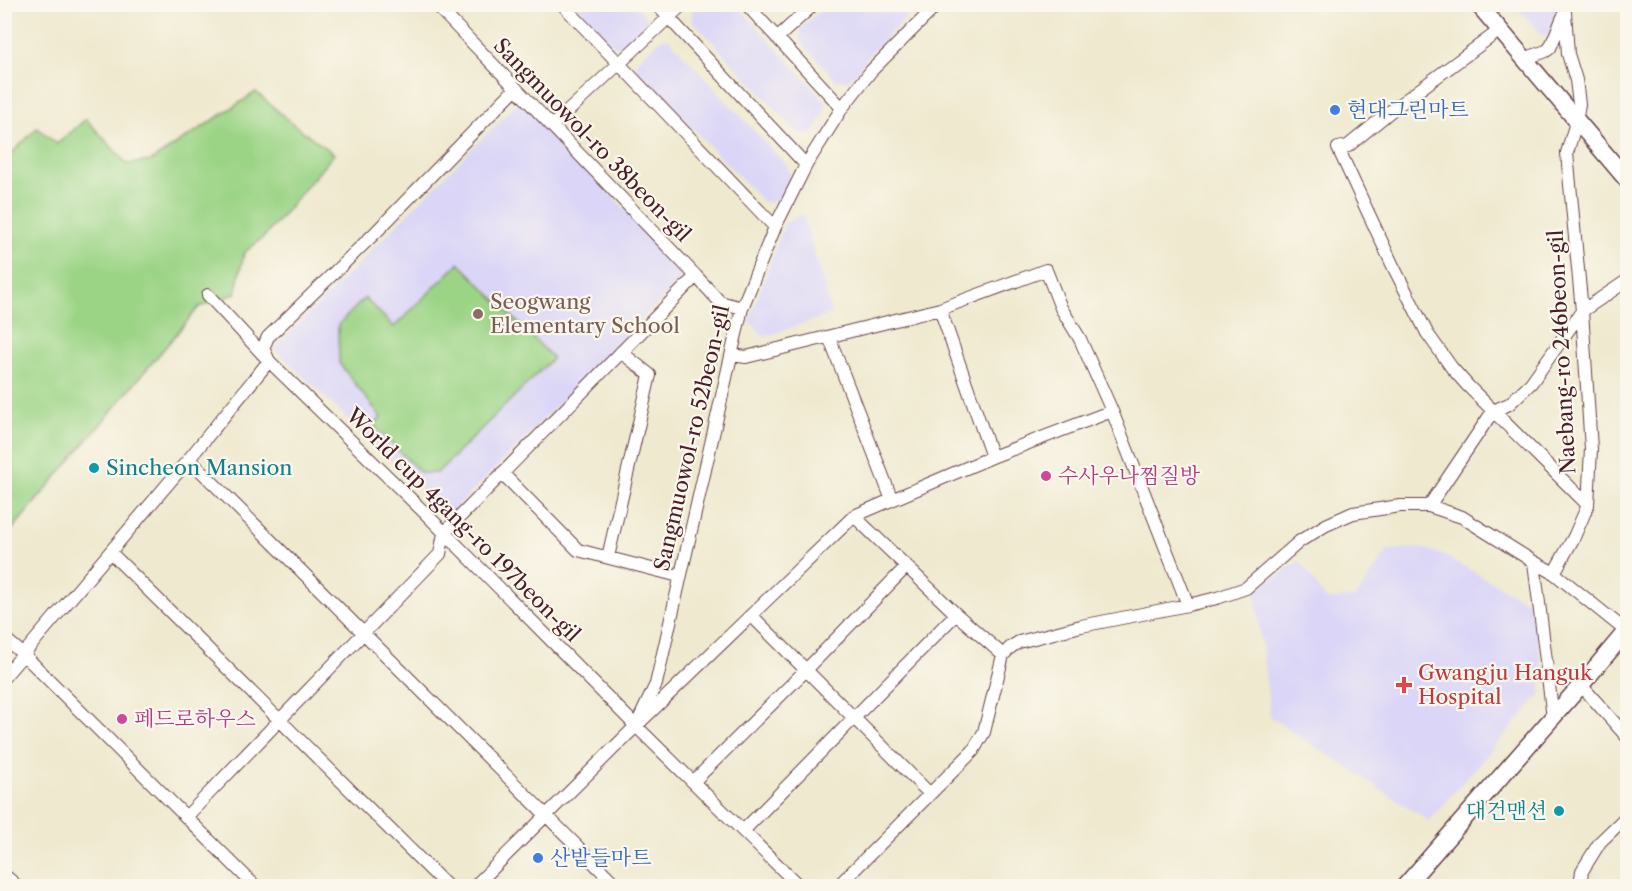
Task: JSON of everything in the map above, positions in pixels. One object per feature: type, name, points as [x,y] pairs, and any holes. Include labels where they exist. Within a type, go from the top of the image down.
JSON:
[{"type":"main road","points":[[4,880],[11,886]]},
{"type":"street","name":"Sangmuowol-ro 38beon-gil","points":[[435,4],[720,302],[742,308]]},
{"type":"street","points":[[562,4],[775,227]]},
{"type":"street","points":[[656,4],[806,165]]},
{"type":"street","points":[[552,126],[683,4]]},
{"type":"street","points":[[746,4],[842,108]]},
{"type":"street","points":[[777,38],[814,4]]},
{"type":"street","name":"Sangmuowol-ro 52beon-gil","points":[[636,726],[656,684],[742,308],[775,227],[806,165],[842,108],[871,71],[938,4]]},
{"type":"street","points":[[1478,4],[1628,182]]},
{"type":"street","points":[[1524,58],[1550,48],[1566,8]]},
{"type":"street","name":"Naebang-ro 246beon-gil","points":[[1554,573],[1588,506],[1591,449],[1582,311],[1567,153],[1579,104],[1569,54],[1566,8]]},
{"type":"street","points":[[1500,30],[1392,110],[1348,146],[1338,148],[1427,333],[1452,368],[1588,506]]},
{"type":"street","points":[[4,677],[269,361],[263,348],[268,337],[377,231],[516,88]]},
{"type":"street","points":[[732,355],[746,357],[940,309],[1046,270],[1061,308],[1080,339],[1112,411],[1188,605]]},
{"type":"street","points":[[186,817],[440,554],[444,533],[696,276]]},
{"type":"street","points":[[1429,506],[1493,411],[1509,404],[1531,383],[1582,311],[1628,280]]},
{"type":"street","name":"World cup 4gang-ro 197beon-gil","points":[[208,295],[269,361],[799,886]]},
{"type":"street","points":[[940,309],[992,458]]},
{"type":"street","points":[[829,337],[892,500]]},
{"type":"street","points":[[608,557],[650,375],[621,352]]},
{"type":"street","points":[[475,886],[636,726],[854,516],[1112,411]]},
{"type":"street","points":[[189,459],[617,886]]},
{"type":"street","points":[[502,473],[578,550],[679,576]]},
{"type":"street","points":[[838,886],[973,751],[984,732],[1003,655],[1011,647],[1035,637],[1081,626],[1217,598],[1246,588],[1300,541],[1326,525],[1353,513],[1400,506],[1429,506],[1462,517],[1554,573],[1627,630],[1405,886]]},
{"type":"street","points":[[854,516],[956,614],[1003,655]]},
{"type":"street","points":[[110,552],[447,886]]},
{"type":"street","points":[[1534,562],[1552,718]]},
{"type":"street","points":[[693,782],[907,566]]},
{"type":"street","points":[[743,831],[956,614]]},
{"type":"street","points":[[751,615],[930,794]]},
{"type":"street","points":[[4,638],[23,654],[255,886]]},
{"type":"street","points":[[1581,685],[1628,738]]},
{"type":"street","points":[[1580,886],[1582,872],[1600,842],[1628,815]]},
{"type":"shaded area","points":[[575,5],[635,5],[648,19],[648,27],[627,46],[613,46]]},
{"type":"shaded area","points":[[737,5],[826,101],[825,111],[810,135],[797,132],[692,20],[692,6]]},
{"type":"shaded area","points":[[826,5],[920,5],[870,53],[849,80],[836,80],[800,41],[800,29]]},
{"type":"shaded area","points":[[1515,5],[1563,5],[1552,36],[1542,35]]},
{"type":"shaded area","points":[[661,38],[669,39],[788,167],[791,177],[778,202],[763,202],[636,69],[638,60]]},
{"type":"shaded area","name":"Seogwang Elementary School","points":[[519,101],[683,268],[682,279],[449,515],[274,349]]},
{"type":"shaded area","points":[[803,214],[832,314],[764,337],[749,321],[785,223]]},
{"type":"shaded area","name":"Gwangju Hanguk Hospital","points":[[1426,549],[1445,556],[1533,605],[1543,675],[1540,695],[1429,821],[1270,717],[1255,590],[1300,561],[1326,599],[1355,598],[1388,550]]},
{"type":"green space","points":[[256,92],[293,124],[334,154],[266,235],[244,253],[235,294],[199,307],[5,538],[5,160],[37,128],[57,144],[86,119],[127,164],[151,161]]},
{"type":"green space","points":[[459,263],[553,358],[437,473],[421,473],[374,426],[381,417],[339,363],[338,325],[365,298],[394,327]]},
{"type":"place","name":"현대그린마트","points":[[1335,110]]},
{"type":"place","name":"Seogwang Elementary School","points":[[478,314]]},
{"type":"place","name":"Sincheon Mansion","points":[[94,468]]},
{"type":"place","name":"수사우나찜질방","points":[[1046,476]]},
{"type":"place","name":"Gwangju Hanguk Hospital","points":[[1404,685]]},
{"type":"place","name":"페드로하우스","points":[[122,719]]},
{"type":"place","name":"대건맨션","points":[[1559,811]]},
{"type":"place","name":"산밭들마트","points":[[538,858]]}]
